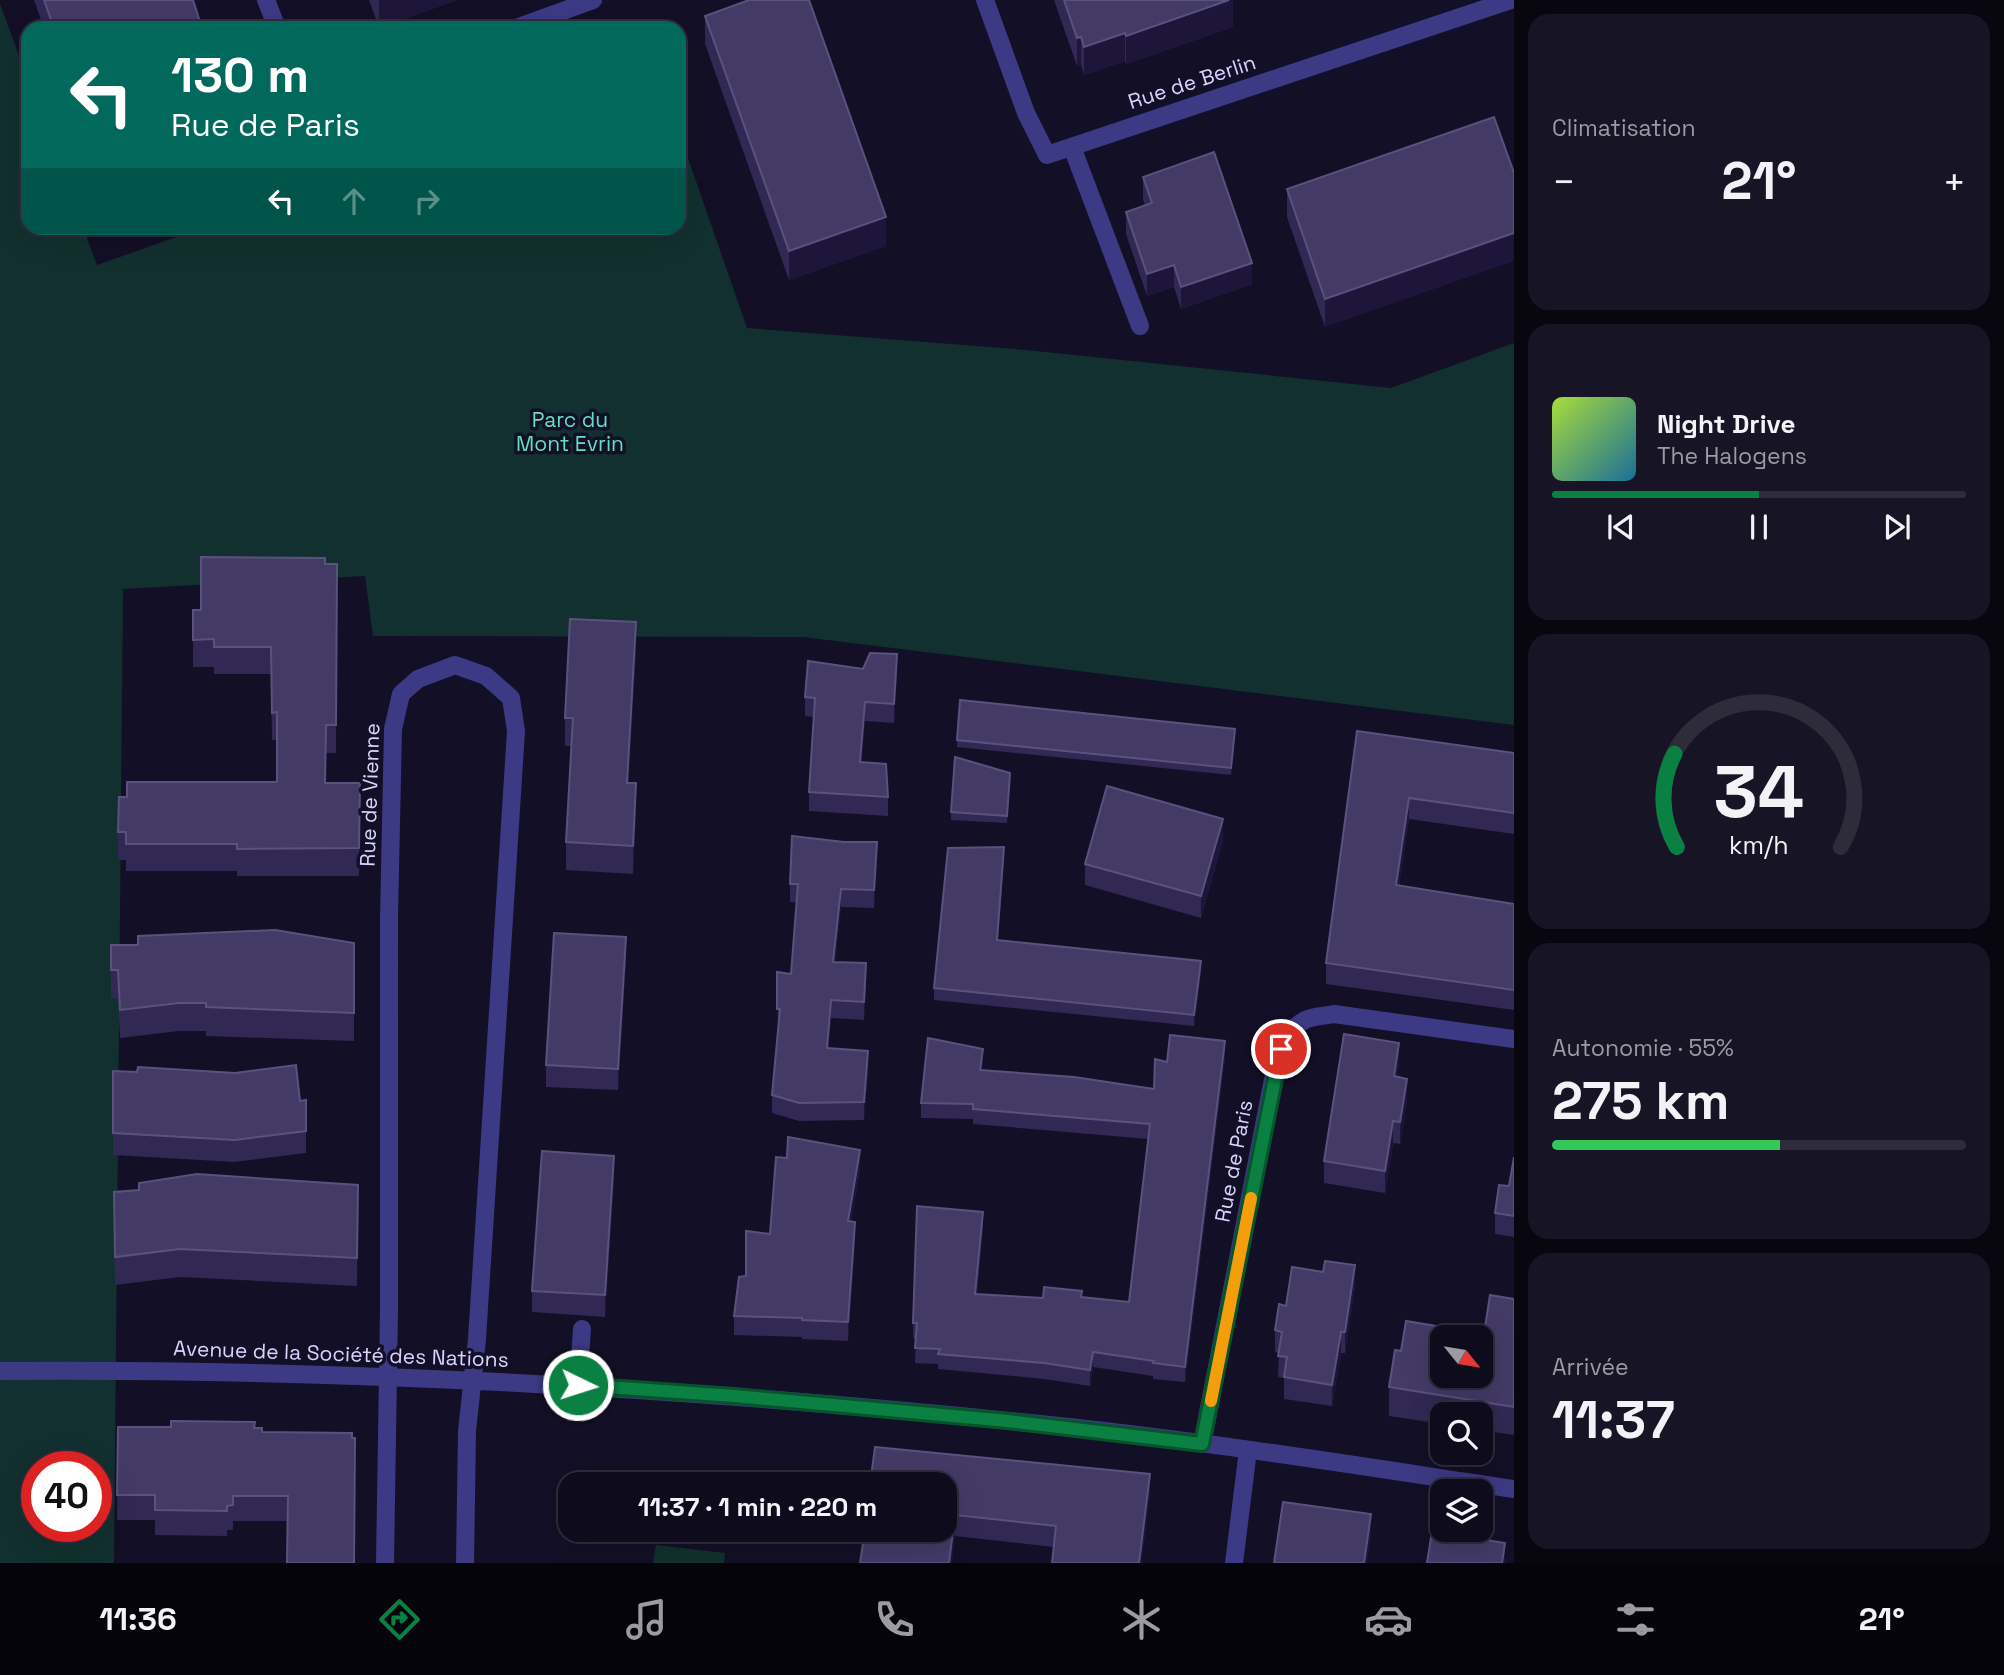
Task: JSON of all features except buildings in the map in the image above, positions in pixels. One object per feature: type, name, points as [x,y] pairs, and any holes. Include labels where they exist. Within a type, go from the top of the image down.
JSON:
[{"type":"street","points":[[267,0],[274,21]]},
{"type":"street","points":[[535,21],[593,0]]},
{"type":"street","name":"Rue de Berlin","points":[[985,0],[1026,113],[1047,155],[1511,0]]},
{"type":"street","points":[[1072,147],[1140,326]]},
{"type":"street","name":"Rue de Vienne","points":[[385,1563],[389,918],[393,729],[401,694],[418,679],[455,665],[486,676],[511,698],[516,731],[477,1339],[467,1431],[465,1563]]},
{"type":"street","name":"Rue de Paris","points":[[1202,1444],[1275,1069],[1281,1049],[1290,1033],[1306,1020],[1334,1014],[1514,1039]]},
{"type":"street","points":[[578,1385],[582,1329]]},
{"type":"street","name":"Avenue de la Société des Nations","points":[[0,1371],[387,1376],[721,1394],[1008,1421],[1202,1444],[1514,1489]]},
{"type":"street","points":[[1234,1563],[1248,1450]]},
{"type":"green space","name":"Parc du Mont Evrin","points":[[0,4],[21,61],[21,235],[86,235],[97,265],[182,235],[686,235],[686,152],[747,328],[1026,350],[1391,388],[1514,343],[1514,725],[803,637],[373,636],[365,576],[123,589],[114,1563],[0,1563]]},
{"type":"green space","points":[[656,1545],[725,1553],[724,1563],[653,1563]]},
{"type":"slow traffic","points":[[1211,1401],[1251,1198]]},
{"type":"route","points":[[578,1385],[1033,1423],[1202,1444],[1281,1049]]}]
